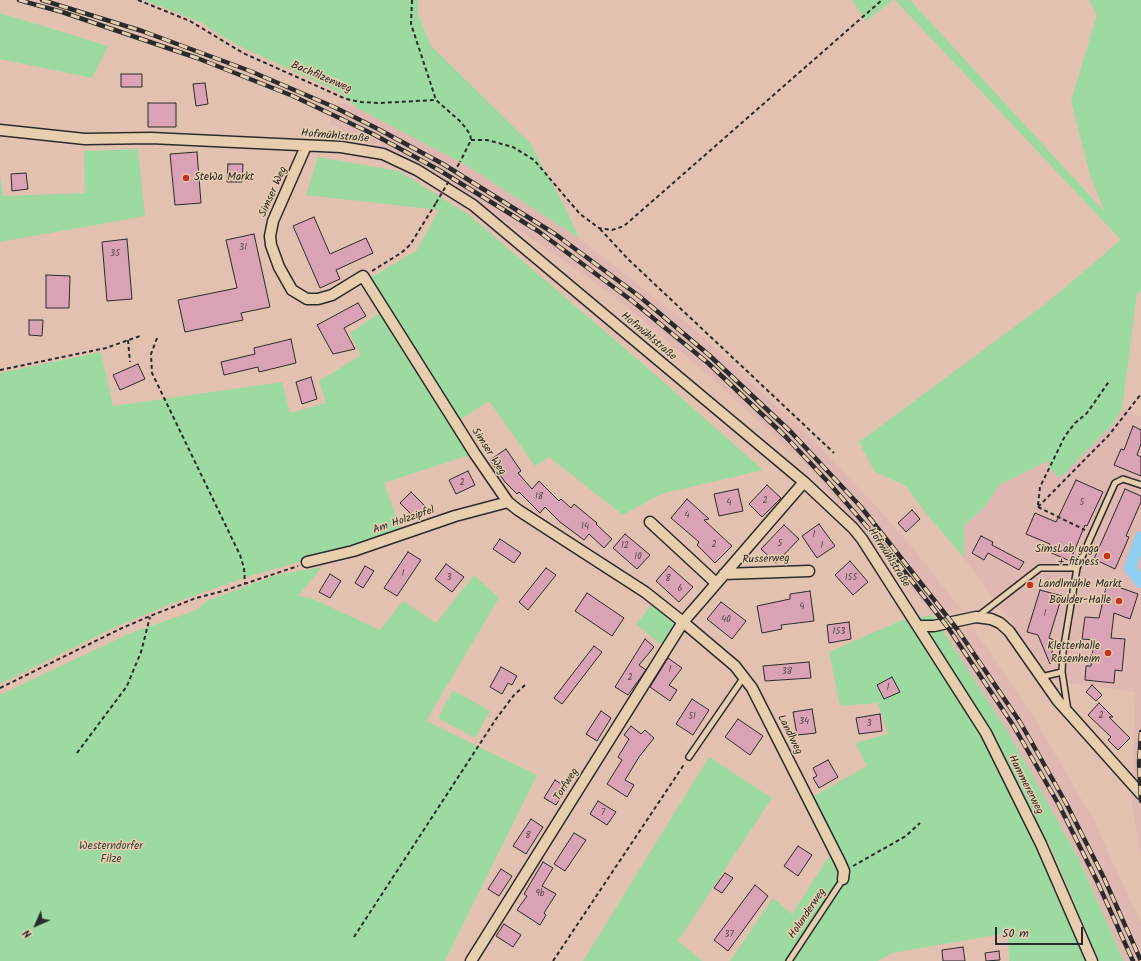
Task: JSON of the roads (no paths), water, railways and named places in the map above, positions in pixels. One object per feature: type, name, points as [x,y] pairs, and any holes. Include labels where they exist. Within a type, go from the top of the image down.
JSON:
[{"type":"street","name":"Hofmühlstraße","points":[[0,130],[85,139],[152,138],[341,147],[383,154],[417,170],[473,204],[804,482],[853,528],[862,539],[920,629]]},
{"type":"street","name":"Simser Weg","points":[[306,146],[271,228],[271,246],[292,290],[307,299],[318,299],[332,295],[363,276],[475,454],[508,502],[645,592],[683,622]]},
{"type":"street","points":[[683,622],[804,482]]},
{"type":"street","name":"Am Holzzipfel","points":[[307,562],[353,551],[455,516],[508,502]]},
{"type":"street","points":[[650,522],[716,583]]},
{"type":"street","name":"Russerweg","points":[[724,574],[809,571]]},
{"type":"street","points":[[920,629],[922,626],[934,626],[976,617],[991,619],[1000,623],[1009,631],[1041,677],[1069,712],[1141,794]]},
{"type":"street","name":"Landlweg","points":[[683,622],[744,676],[843,875]]},
{"type":"street","name":"Torfweg","points":[[471,961],[683,622]]},
{"type":"street","name":"Hammererweg","points":[[920,629],[986,733],[1041,844],[1092,961]]},
{"type":"lane","points":[[1069,712],[1062,672],[1066,624],[1077,568],[1116,483],[1123,479],[1141,485]]},
{"type":"lane","points":[[976,617],[1040,568],[1077,568]]},
{"type":"lane","points":[[1041,677],[1062,672]]},
{"type":"lane","points":[[688,757],[744,676]]},
{"type":"lane","name":"Holunderweg","points":[[789,961],[843,875]]},
{"type":"waterway","points":[[1141,537],[1130,568],[1141,582]]},
{"type":"railway","points":[[19,0],[62,12],[197,58],[293,96],[373,134],[439,170],[538,231],[631,300],[708,363],[786,437],[829,483],[894,558],[949,629],[1013,725],[1059,805],[1097,881],[1133,961]]},
{"type":"railway","points":[[42,0],[142,31],[250,71],[334,107],[378,129],[443,164],[555,234],[639,296],[709,355],[791,432],[861,507],[957,629],[1020,722],[1066,803],[1104,878],[1141,961]]},
{"type":"railway","points":[[1141,732],[1139,763],[1141,801]]},
{"type":"place","name":"SteWa Markt","points":[[186,178]]},
{"type":"place","name":"SimsLab yoga + fitness","points":[[1107,556]]},
{"type":"place","name":"Landlmühle Markt","points":[[1030,585]]},
{"type":"place","name":"Boulder-Halle","points":[[1119,601]]},
{"type":"place","name":"Kletterhalle Rosenheim","points":[[1108,653]]},
{"type":"park label","name":"Westerndorfer Filze","points":[[111,853]]}]
